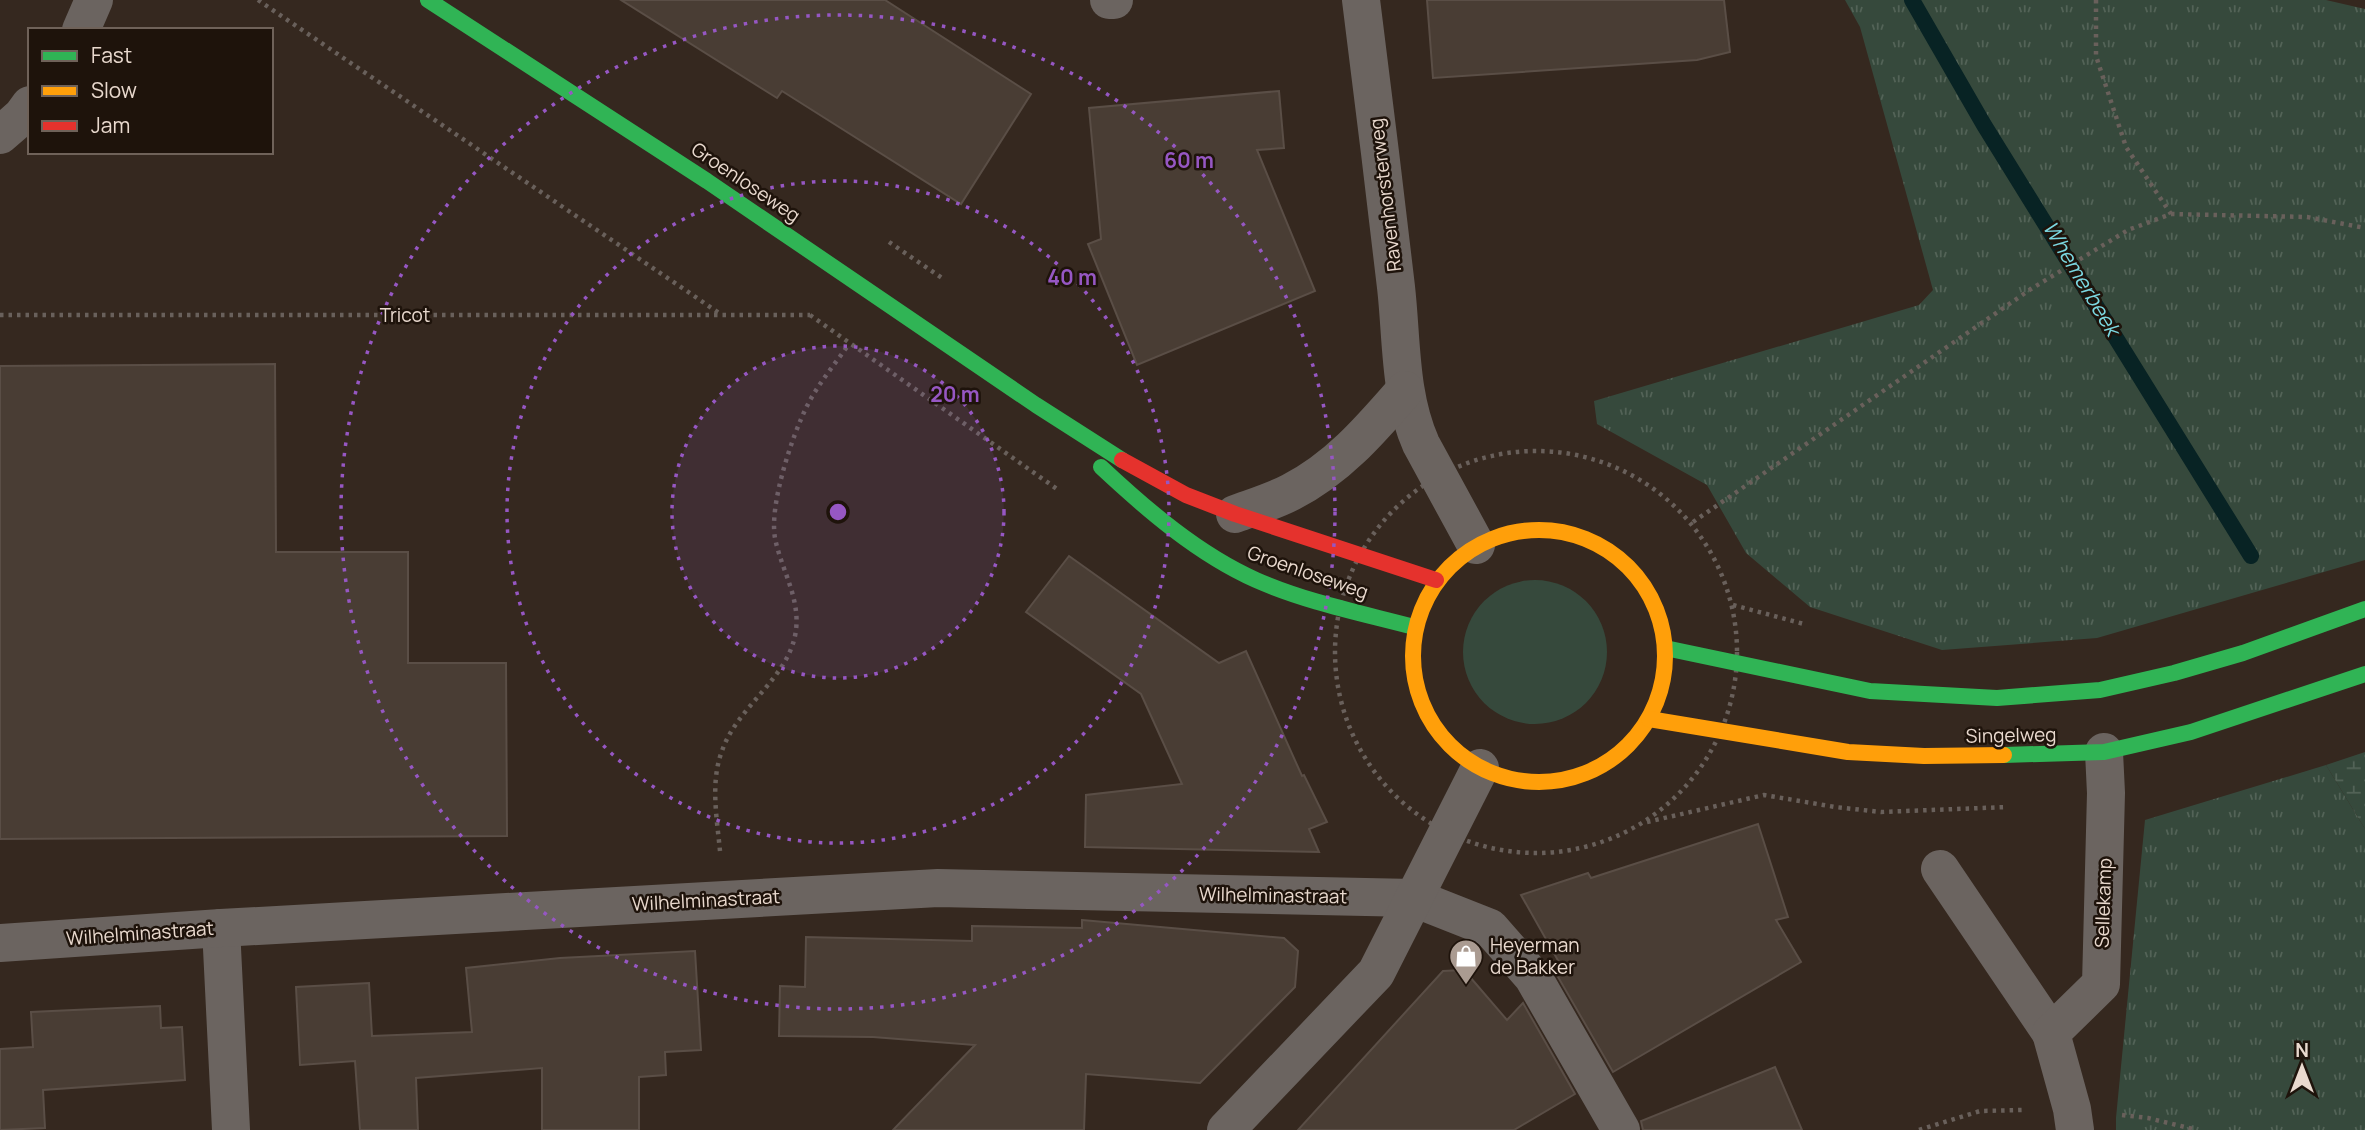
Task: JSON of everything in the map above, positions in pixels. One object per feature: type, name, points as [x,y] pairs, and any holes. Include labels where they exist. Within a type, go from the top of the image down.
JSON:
[{"type":"main road","name":"Groenloseweg","points":[[428,0],[708,181],[1036,405],[1131,465],[1186,495],[1235,514],[1436,580]]},
{"type":"main road","name":"Groenloseweg","points":[[1036,405],[1115,480],[1188,538],[1233,568],[1267,584],[1414,627]]},
{"type":"main road","points":[[1539,529],[1572,533],[1602,546],[1628,567],[1648,592],[1670,649],[1665,684],[1649,719],[1621,752],[1590,772],[1553,781],[1515,780],[1480,768],[1449,746],[1427,716],[1418,696],[1411,658],[1414,627],[1422,603],[1436,580],[1453,562],[1476,545],[1506,533],[1539,529]]},
{"type":"main road","name":"Singelweg","points":[[1670,649],[1870,691],[1997,698],[2100,690],[2162,676],[2244,653],[2365,609]]},
{"type":"main road","name":"Singelweg","points":[[1649,719],[1848,752],[1998,757],[2104,752],[2191,732],[2365,674]]},
{"type":"street","points":[[81,28],[93,0]]},
{"type":"street","name":"Ravenhorsterweg","points":[[1361,0],[1396,290],[1405,390],[1414,429],[1476,545]]},
{"type":"street","points":[[0,135],[28,108]]},
{"type":"street","points":[[1235,514],[1291,492],[1335,464],[1405,390]]},
{"type":"street","name":"Sellekamp","points":[[2051,1034],[2101,984],[2106,793],[2104,752]]},
{"type":"street","points":[[1226,1130],[1376,973],[1480,768]]},
{"type":"street","points":[[1940,869],[2051,1034],[2073,1119]]},
{"type":"street","name":"Wilhelminastraat","points":[[0,943],[938,888],[1414,898]]},
{"type":"street","points":[[1414,898],[1490,928],[1533,977],[1621,1130]]},
{"type":"street","points":[[221,928],[231,1130]]},
{"type":"path","points":[[258,0],[723,315]]},
{"type":"path","points":[[2096,0],[2096,57],[2126,147],[2171,214]]},
{"type":"path","points":[[1693,522],[2031,289],[2128,230],[2171,214],[2307,217],[2365,228]]},
{"type":"path","name":"Tricot","points":[[0,315],[810,315]]},
{"type":"path","points":[[723,899],[715,781],[722,750],[743,715],[789,656],[796,630],[796,607],[772,525],[776,495],[808,405],[849,344]]},
{"type":"path","points":[[1438,476],[1463,462],[1494,453],[1549,451],[1605,466],[1657,493],[1693,522],[1723,573],[1733,605],[1808,625]]},
{"type":"path","points":[[1447,832],[1497,849],[1553,854],[1604,842],[1646,823]]},
{"type":"path","points":[[1919,1130],[1980,1111],[2073,1119],[2148,1118],[2197,1130]]},
{"type":"green space","points":[[1845,0],[2326,0],[2365,9],[2365,560],[2097,638],[1942,650],[1810,607],[1746,553],[1707,485],[1597,424],[1594,401],[1919,305],[1933,290],[1860,27]]},
{"type":"green space","points":[[1535,580],[1563,585],[1586,601],[1602,624],[1607,652],[1602,680],[1586,703],[1563,719],[1535,724],[1507,719],[1484,703],[1468,680],[1463,652],[1468,624],[1484,601],[1507,585]]},
{"type":"green space","points":[[2365,752],[2365,829],[2326,765]]},
{"type":"green space","points":[[2326,765],[2365,829],[2365,1130],[2116,1130],[2145,820]]},
{"type":"building","points":[[621,0],[885,0],[1031,94],[961,204],[782,91],[777,98]]},
{"type":"building","points":[[1427,0],[1724,0],[1730,52],[1697,60],[1433,78]]},
{"type":"building","points":[[1279,91],[1284,148],[1257,150],[1315,291],[1137,365],[1088,244],[1101,239],[1089,108]]},
{"type":"building","points":[[275,364],[276,552],[408,552],[408,663],[506,663],[507,836],[0,839],[0,366]]},
{"type":"building","points":[[1069,556],[1219,663],[1246,651],[1302,776],[1304,775],[1327,822],[1309,829],[1319,852],[1085,847],[1086,795],[1182,784],[1141,694],[1026,612]]},
{"type":"building","points":[[1758,824],[1788,917],[1776,920],[1801,962],[1613,1072],[1554,970],[1560,964],[1521,895],[1588,873],[1591,878]]},
{"type":"building","points":[[1082,920],[1284,938],[1298,951],[1295,987],[1200,1083],[1086,1074],[1084,1130],[893,1130],[975,1045],[873,1037],[779,1036],[780,986],[805,987],[806,937],[972,941],[972,926],[1082,928]]},
{"type":"building","points":[[695,951],[701,1050],[665,1052],[666,1075],[639,1077],[639,1130],[542,1130],[542,1068],[416,1078],[418,1130],[360,1130],[355,1061],[300,1065],[296,987],[369,983],[372,1036],[472,1032],[466,968],[560,958]]},
{"type":"building","points":[[1464,970],[1507,1020],[1523,1003],[1575,1094],[1514,1130],[1298,1130],[1443,971]]},
{"type":"building","points":[[160,1006],[161,1028],[182,1027],[185,1080],[43,1090],[45,1128],[0,1130],[0,1049],[33,1047],[31,1012]]},
{"type":"building","points":[[1775,1067],[1802,1130],[1643,1130],[1641,1121]]},
{"type":"waterway","name":"Whemerbeek","points":[[1912,0],[1984,125],[2251,556]]},
{"type":"traffic: fast","points":[[428,0],[707,181],[1036,405],[1122,460]]},
{"type":"traffic: fast","points":[[1101,467],[1174,530],[1214,557],[1256,580],[1334,607],[1414,627]]},
{"type":"traffic: fast","points":[[1670,649],[1870,691],[1997,698],[2100,690],[2174,673],[2243,653],[2365,609]]},
{"type":"traffic: fast","points":[[2004,755],[2104,752],[2191,732],[2365,674]]},
{"type":"traffic: slow","points":[[1527,530],[1551,530],[1576,535],[1599,544],[1619,558],[1637,576],[1651,596],[1660,619],[1665,656],[1663,681],[1651,716],[1637,736],[1619,754],[1599,768],[1576,777],[1551,782],[1527,782],[1502,777],[1479,768],[1459,754],[1441,736],[1427,716],[1418,693],[1413,668],[1413,644],[1418,619],[1427,596],[1441,576],[1459,558],[1479,544],[1502,535],[1527,530]]},
{"type":"traffic: slow","points":[[1649,719],[1848,752],[1924,756],[2004,755]]},
{"type":"traffic: jam","points":[[1122,460],[1186,495],[1235,514],[1436,580]]},
{"type":"place","name":"Heyerman de Bakker","points":[[1466,986]]}]
